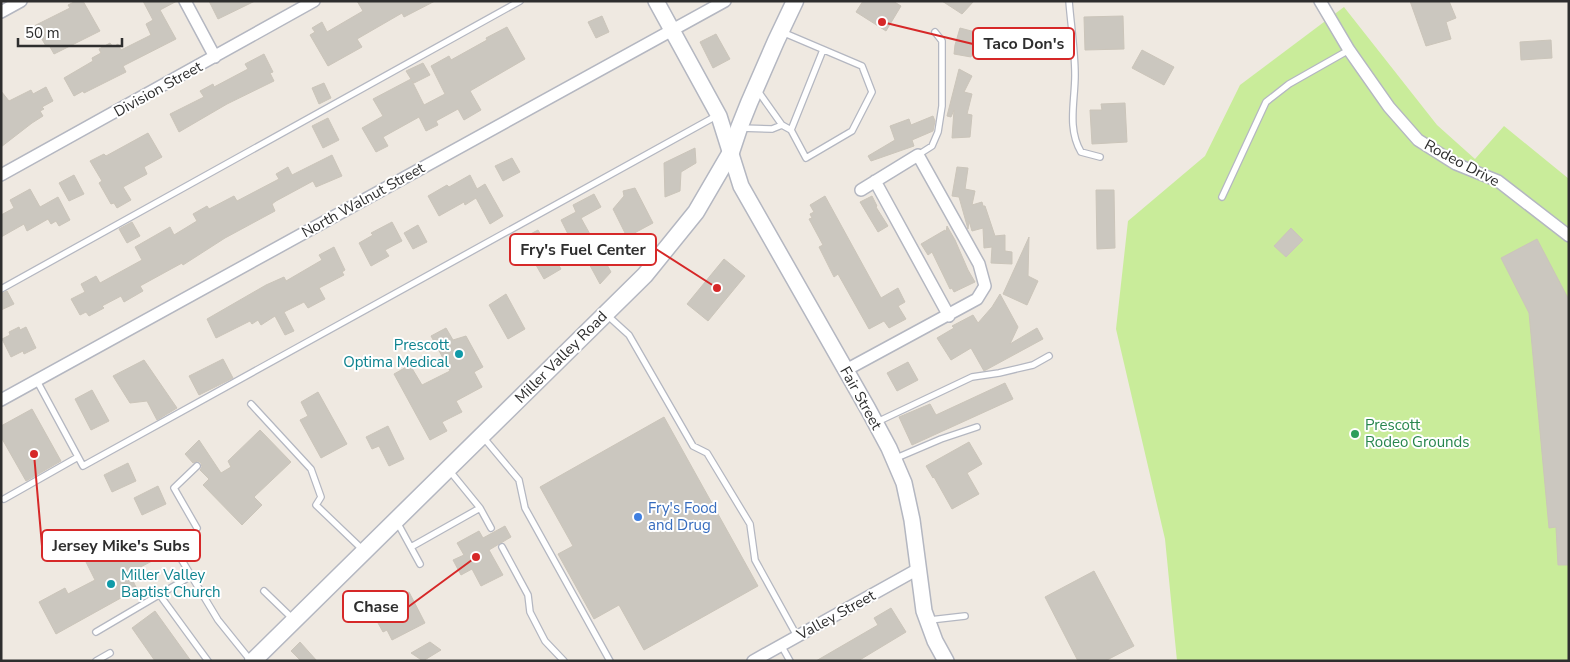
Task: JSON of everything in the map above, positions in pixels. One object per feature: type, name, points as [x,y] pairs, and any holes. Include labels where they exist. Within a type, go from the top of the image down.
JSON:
[{"type":"main road","name":"Miller Valley Road","points":[[252,661],[645,274],[696,212],[731,152],[739,128],[795,1]]},
{"type":"street","points":[[1,12],[21,1]]},
{"type":"street","points":[[185,1],[215,57]]},
{"type":"street","name":"Division Street","points":[[1,175],[314,1]]},
{"type":"street","name":"Fair Street","points":[[656,1],[718,114],[741,186],[846,370],[894,459],[904,483],[912,520],[924,611],[935,642],[946,661]]},
{"type":"street","name":"North Walnut Street","points":[[1,400],[725,1]]},
{"type":"street","name":"Rodeo Drive","points":[[1320,1],[1349,50],[1389,107],[1418,140],[1456,164],[1498,181],[1569,236]]},
{"type":"street","points":[[846,370],[949,316],[977,299],[985,286],[979,264],[918,156],[861,190]]},
{"type":"street","points":[[875,181],[949,316]]},
{"type":"street","name":"Valley Street","points":[[754,661],[918,569]]},
{"type":"lane","points":[[1,289],[520,1]]},
{"type":"lane","points":[[1069,1],[1075,76],[1072,120],[1076,142],[1082,152],[1100,157]]},
{"type":"lane","points":[[756,88],[782,125],[791,130],[806,158],[852,131],[872,92],[862,66],[780,32]]},
{"type":"lane","points":[[918,156],[932,146],[938,132],[942,106],[942,41],[935,32]]},
{"type":"lane","points":[[791,130],[823,50]]},
{"type":"lane","points":[[1222,197],[1266,102],[1289,84],[1349,50]]},
{"type":"lane","points":[[36,381],[83,466],[718,114]]},
{"type":"lane","points":[[739,128],[772,129],[782,125]]},
{"type":"lane","points":[[605,314],[629,335],[693,446],[707,453],[729,487],[750,524],[755,560],[797,636]]},
{"type":"lane","points":[[875,423],[972,377],[1033,365],[1049,356]]},
{"type":"lane","points":[[250,404],[311,469],[321,496],[316,505],[364,552]]},
{"type":"lane","points":[[894,459],[941,439],[977,427]]},
{"type":"lane","points":[[482,436],[519,480],[525,508],[610,661]]},
{"type":"lane","points":[[4,499],[78,457]]},
{"type":"lane","points":[[196,528],[174,488],[197,466]]},
{"type":"lane","points":[[448,469],[480,508],[492,528]]},
{"type":"lane","points":[[411,547],[480,508]]},
{"type":"lane","points":[[396,520],[420,564]]},
{"type":"lane","points":[[166,534],[218,620],[252,661]]},
{"type":"lane","points":[[502,547],[528,595],[530,612],[545,641],[564,661]]},
{"type":"lane","points":[[96,632],[191,576]]},
{"type":"lane","points":[[264,591],[294,621]]},
{"type":"lane","points":[[158,594],[208,661]]},
{"type":"lane","points":[[927,621],[965,616]]},
{"type":"lane","points":[[781,645],[790,661]]},
{"type":"lane","points":[[96,661],[110,653]]},
{"type":"green space","name":"Prescott Rodeo Grounds","points":[[1344,7],[1437,125],[1475,159],[1504,126],[1569,179],[1569,661],[1177,661],[1165,539],[1116,329],[1128,221],[1205,156],[1240,85]]},
{"type":"building","points":[[76,1],[83,1],[100,31],[54,54],[49,45],[46,46],[34,26],[70,8],[68,5]]},
{"type":"building","points":[[143,1],[177,1],[160,10],[176,39],[123,66],[126,72],[74,96],[64,78],[93,61],[92,58],[101,53],[99,49],[110,43],[113,47],[118,44],[121,50],[151,35],[146,24],[153,20]]},
{"type":"building","points":[[209,1],[255,1],[218,19]]},
{"type":"building","points":[[357,1],[435,1],[404,17],[402,13],[357,39],[362,47],[328,66],[310,35],[315,32],[312,28],[322,22],[327,32],[363,11]]},
{"type":"building","points":[[863,1],[893,1],[901,6],[886,31],[856,12]]},
{"type":"building","points":[[942,1],[974,1],[962,14]]},
{"type":"building","points":[[1410,1],[1449,1],[1456,18],[1446,22],[1451,39],[1426,46]]},
{"type":"building","points":[[602,16],[609,32],[596,38],[588,22]]},
{"type":"building","points":[[1123,16],[1124,49],[1085,50],[1084,17]]},
{"type":"building","points":[[507,27],[525,59],[470,91],[481,110],[464,120],[458,109],[436,121],[438,125],[426,131],[419,117],[383,137],[388,146],[376,152],[362,128],[383,116],[373,99],[411,79],[406,71],[423,63],[430,75],[414,83],[412,81],[424,105],[445,94],[431,66],[449,56],[451,60]]},
{"type":"building","points":[[960,28],[979,33],[971,57],[954,54]]},
{"type":"building","points":[[716,34],[730,59],[713,68],[700,42]]},
{"type":"building","points":[[1551,40],[1552,58],[1521,60],[1520,42]]},
{"type":"building","points":[[1142,50],[1174,67],[1164,85],[1132,68]]},
{"type":"building","points":[[264,54],[273,72],[270,73],[274,81],[227,104],[179,132],[170,114],[204,97],[200,91],[213,84],[214,87],[248,69],[245,64]]},
{"type":"building","points":[[959,69],[972,76],[964,92],[972,94],[967,114],[972,115],[970,137],[952,138],[954,110],[951,117],[947,116]]},
{"type":"building","points":[[324,83],[331,98],[319,104],[312,88]]},
{"type":"building","points":[[46,87],[53,101],[42,107],[44,109],[40,111],[43,116],[1,147],[1,91],[9,101],[31,90],[33,94]]},
{"type":"building","points":[[1125,103],[1127,142],[1092,144],[1090,110],[1102,110],[1101,104]]},
{"type":"building","points":[[933,116],[935,121],[933,131],[912,140],[914,146],[871,161],[868,156],[895,140],[890,126],[909,119],[911,125]]},
{"type":"building","points":[[328,118],[339,140],[323,148],[312,126]]},
{"type":"building","points":[[148,133],[162,157],[144,167],[147,174],[123,187],[131,200],[117,208],[114,203],[111,204],[99,183],[102,181],[90,161],[104,154],[106,156]]},
{"type":"building","points":[[695,148],[696,163],[681,172],[680,191],[665,197],[664,163]]},
{"type":"building","points":[[332,155],[342,176],[316,187],[313,181],[272,204],[275,211],[225,238],[183,265],[182,263],[140,286],[143,291],[124,302],[121,296],[102,306],[104,308],[89,316],[86,312],[80,315],[71,299],[85,292],[81,284],[96,276],[100,283],[142,260],[135,247],[170,227],[174,235],[197,221],[193,214],[207,206],[209,209],[234,196],[237,201],[279,179],[276,174],[288,167],[292,175]]},
{"type":"building","points":[[512,158],[520,172],[503,181],[495,166]]},
{"type":"building","points":[[957,167],[968,168],[965,189],[975,191],[972,205],[982,202],[995,236],[1005,235],[1005,251],[1012,252],[1012,264],[991,263],[992,247],[984,248],[983,228],[972,231],[969,221],[968,229],[959,197],[952,196]]},
{"type":"building","points":[[74,175],[84,194],[69,201],[59,183]]},
{"type":"building","points":[[470,175],[477,189],[485,184],[503,216],[490,224],[476,198],[465,205],[464,202],[439,216],[428,196]]},
{"type":"building","points":[[635,188],[653,223],[627,237],[613,209],[624,196],[623,191]]},
{"type":"building","points":[[30,189],[40,207],[58,197],[70,220],[59,226],[56,221],[51,224],[48,219],[27,231],[24,224],[1,237],[1,215],[14,208],[10,200]]},
{"type":"building","points":[[1096,190],[1114,190],[1115,248],[1097,249]]},
{"type":"building","points":[[594,194],[601,207],[581,218],[611,272],[600,284],[573,234],[569,236],[561,220],[576,212],[573,205]]},
{"type":"building","points":[[825,196],[881,298],[898,288],[905,302],[898,306],[906,319],[889,328],[884,321],[869,329],[838,274],[834,277],[819,247],[823,245],[809,219],[812,218],[810,214],[814,212],[810,205]]},
{"type":"building","points":[[872,196],[876,207],[888,226],[878,232],[860,202]]},
{"type":"building","points":[[132,222],[140,236],[127,243],[119,229]]},
{"type":"building","points":[[392,222],[402,241],[385,250],[389,256],[371,266],[359,243],[373,235],[371,233]]},
{"type":"building","points":[[418,225],[427,242],[413,249],[404,233]]},
{"type":"building","points":[[947,226],[975,282],[954,292],[952,288],[950,289],[932,252],[928,255],[921,244],[945,230],[946,232]]},
{"type":"building","points":[[1291,228],[1303,240],[1286,257],[1274,246]]},
{"type":"building","points":[[538,230],[561,269],[544,279],[521,239]]},
{"type":"building","points":[[1029,237],[1028,276],[1038,281],[1027,305],[1003,294]]},
{"type":"building","points":[[1537,239],[1569,300],[1569,565],[1558,565],[1556,527],[1549,528],[1529,313],[1501,258]]},
{"type":"building","points":[[334,247],[345,270],[342,272],[344,275],[319,288],[325,299],[308,308],[304,302],[284,312],[294,331],[285,335],[275,316],[261,325],[258,320],[252,324],[250,321],[216,338],[207,319],[266,285],[284,277],[286,281],[322,260],[319,255]]},
{"type":"building","points":[[724,259],[745,276],[708,321],[687,304]]},
{"type":"building","points":[[7,291],[14,304],[1,310],[1,294]]},
{"type":"building","points":[[506,294],[525,329],[508,339],[489,305]]},
{"type":"building","points":[[1000,294],[1018,327],[1010,344],[1037,328],[1043,339],[984,371],[971,348],[951,360],[937,338],[954,328],[952,326],[973,315],[978,323]]},
{"type":"building","points":[[19,327],[20,330],[26,327],[36,348],[24,354],[23,351],[11,357],[2,339],[10,335],[9,332]]},
{"type":"building","points":[[446,328],[453,340],[466,336],[483,367],[474,372],[482,387],[456,401],[462,412],[442,422],[447,431],[430,440],[394,374],[410,365],[422,385],[450,371],[431,336]]},
{"type":"building","points":[[223,359],[233,378],[199,395],[189,376]]},
{"type":"building","points":[[144,360],[177,408],[157,420],[147,401],[130,403],[113,376]]},
{"type":"building","points":[[908,362],[918,380],[897,391],[887,373]]},
{"type":"building","points":[[1005,383],[1013,399],[912,445],[899,417],[930,404],[936,415]]},
{"type":"building","points":[[92,390],[109,421],[91,430],[75,399]]},
{"type":"building","points":[[318,392],[347,444],[321,458],[300,420],[308,416],[301,402]]},
{"type":"building","points":[[32,409],[61,461],[26,481],[1,437],[1,426]]},
{"type":"building","name":"Fry's Food and Drug","points":[[664,417],[758,586],[644,650],[619,605],[594,619],[558,554],[573,546],[540,487]]},
{"type":"building","points":[[388,426],[404,459],[389,466],[379,446],[372,449],[366,437]]},
{"type":"building","points":[[260,430],[291,462],[254,497],[262,505],[242,525],[203,485],[209,479],[200,470],[202,467],[201,463],[198,461],[193,463],[185,454],[199,440],[221,473],[231,467],[228,461]]},
{"type":"building","points":[[969,442],[982,464],[967,473],[979,494],[952,509],[926,466]]},
{"type":"building","points":[[128,463],[136,481],[112,492],[104,475]]},
{"type":"building","points":[[158,486],[166,504],[142,515],[134,498]]},
{"type":"building","points":[[505,526],[511,537],[489,550],[503,575],[481,586],[472,569],[461,575],[453,560],[464,555],[457,543],[479,531],[483,538]]},
{"type":"building","name":"Miller Valley Baptist Church","points":[[141,536],[154,560],[129,573],[137,589],[56,634],[39,602],[65,588],[68,594],[95,580],[86,562],[93,559],[89,553],[103,545],[106,551],[113,547],[115,551]]},
{"type":"building","points":[[1094,571],[1134,646],[1105,661],[1078,661],[1045,597]]},
{"type":"building","points":[[409,592],[425,623],[392,640],[387,630],[383,632],[378,623],[382,621],[374,604],[397,593],[399,597]]},
{"type":"building","points":[[891,608],[906,632],[858,661],[816,661],[878,625],[874,618]]},
{"type":"building","points":[[155,611],[191,661],[155,661],[132,628]]},
{"type":"building","points":[[300,642],[317,661],[301,661],[291,651]]},
{"type":"building","points":[[430,642],[441,650],[423,661],[411,653]]},
{"type":"place","name":"Taco Don's","points":[[882,22]]},
{"type":"place","name":"Fry's Fuel Center","points":[[717,288]]},
{"type":"place","name":"Prescott Optima Medical","points":[[459,354]]},
{"type":"place","name":"Prescott Rodeo Grounds","points":[[1355,434]]},
{"type":"place","name":"Jersey Mike's Subs","points":[[34,454]]},
{"type":"place","name":"Fry's Food and Drug","points":[[638,517]]},
{"type":"place","name":"Chase","points":[[476,557]]},
{"type":"place","name":"Miller Valley Baptist Church","points":[[111,584]]}]
